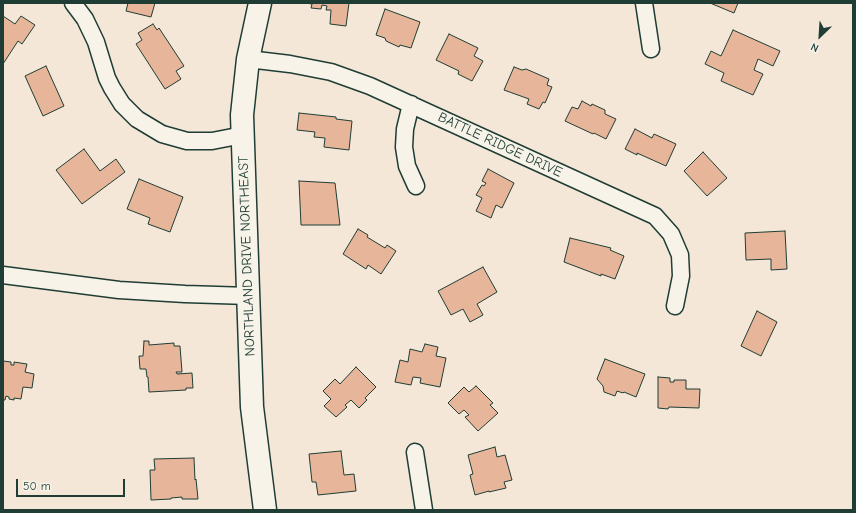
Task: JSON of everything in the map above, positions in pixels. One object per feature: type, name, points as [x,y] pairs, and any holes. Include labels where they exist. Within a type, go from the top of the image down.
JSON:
[{"type":"street","points":[[73,3],[85,19],[96,42],[107,78],[112,88],[122,104],[138,119],[162,134],[187,141],[212,141],[243,135]]},
{"type":"street","name":"NORTHLAND DRIVE NORTHEAST","points":[[260,3],[248,59],[242,115],[252,407],[265,510]]},
{"type":"street","points":[[644,3],[651,49]]},
{"type":"street","name":"BATTLE RIDGE DRIVE","points":[[248,59],[290,64],[331,72],[370,86],[655,216],[671,234],[680,255],[681,276],[675,306]]},
{"type":"street","points":[[411,104],[405,129],[404,147],[407,166],[416,186]]},
{"type":"street","points":[[3,275],[119,290],[249,296]]},
{"type":"street","points":[[416,452],[424,510]]},
{"type":"building","points":[[128,3],[155,3],[151,17],[126,11]]},
{"type":"building","points":[[305,3],[349,3],[346,26],[330,24],[331,10],[326,10],[327,6],[322,5],[321,9],[311,8],[312,4]]},
{"type":"building","points":[[710,3],[738,3],[734,13]]},
{"type":"building","points":[[385,9],[420,22],[411,48],[400,45],[399,47],[386,41],[385,38],[376,35]]},
{"type":"building","points":[[3,16],[15,24],[21,16],[35,25],[22,44],[18,41],[3,64]]},
{"type":"building","points":[[153,24],[157,30],[159,28],[184,66],[176,71],[181,79],[165,89],[136,44],[142,40],[138,33]]},
{"type":"building","points":[[733,30],[780,51],[773,66],[758,59],[754,70],[763,74],[753,95],[721,81],[724,73],[705,64],[711,51],[721,56]]},
{"type":"building","points":[[449,34],[478,48],[474,56],[483,61],[472,81],[458,74],[459,71],[436,60]]},
{"type":"building","points":[[46,66],[64,106],[43,116],[25,76]]},
{"type":"building","points":[[514,67],[522,70],[526,69],[549,79],[547,85],[552,87],[545,103],[543,102],[539,109],[527,104],[529,99],[504,90]]},
{"type":"building","points":[[582,101],[591,106],[592,104],[605,110],[605,114],[616,119],[606,139],[565,121],[572,107],[578,109]]},
{"type":"building","points":[[299,113],[336,117],[336,119],[352,121],[349,150],[324,147],[325,138],[314,137],[315,132],[297,130]]},
{"type":"building","points":[[635,129],[652,138],[654,134],[676,144],[666,166],[625,149]]},
{"type":"building","points":[[84,149],[100,171],[116,159],[125,172],[82,204],[56,170]]},
{"type":"building","points":[[703,152],[727,178],[707,196],[684,171]]},
{"type":"building","points":[[488,169],[514,183],[502,208],[496,205],[491,218],[476,211],[482,198],[476,195],[482,185],[484,186],[486,183],[482,181]]},
{"type":"building","points":[[139,179],[183,197],[170,232],[148,224],[150,218],[127,209]]},
{"type":"building","points":[[299,181],[335,183],[340,225],[301,225]]},
{"type":"building","points":[[358,229],[368,235],[367,237],[385,248],[387,245],[396,251],[381,274],[368,265],[366,269],[343,254]]},
{"type":"building","points":[[785,231],[787,269],[771,270],[771,259],[746,260],[745,233]]},
{"type":"building","points":[[570,238],[611,248],[610,250],[624,256],[615,279],[601,274],[601,276],[564,262]]},
{"type":"building","points":[[483,267],[497,292],[477,304],[483,315],[470,322],[463,309],[451,315],[438,291]]},
{"type":"building","points":[[757,311],[777,322],[761,356],[741,346]]},
{"type":"building","points":[[144,341],[149,341],[149,345],[174,343],[174,346],[180,346],[182,372],[176,372],[177,374],[192,373],[193,388],[186,388],[186,390],[149,392],[146,369],[140,369],[139,356],[143,356]]},
{"type":"building","points":[[425,344],[438,347],[436,356],[446,358],[440,387],[420,383],[421,378],[413,377],[411,385],[395,382],[400,360],[408,362],[410,349],[422,352]]},
{"type":"building","points":[[605,359],[645,374],[636,397],[624,392],[617,391],[615,396],[604,392],[603,386],[597,379]]},
{"type":"building","points":[[3,361],[11,362],[11,365],[14,365],[14,362],[27,364],[25,372],[34,374],[32,388],[23,387],[21,399],[9,399],[9,397],[6,396],[5,400],[3,400]]},
{"type":"building","points":[[356,367],[376,387],[365,398],[367,400],[359,408],[351,400],[345,405],[347,407],[336,417],[324,406],[331,399],[323,391],[335,379],[340,384]]},
{"type":"building","points":[[658,377],[670,378],[670,382],[674,382],[674,380],[686,380],[686,389],[700,389],[699,408],[658,408]]},
{"type":"building","points":[[476,386],[493,403],[490,405],[498,413],[478,431],[465,417],[469,415],[464,410],[459,414],[448,403],[464,387],[469,392]]},
{"type":"building","points":[[495,447],[497,457],[505,455],[512,480],[504,482],[506,488],[475,495],[470,475],[473,474],[468,455]]},
{"type":"building","points":[[341,451],[344,475],[354,474],[356,491],[318,495],[316,482],[312,482],[309,454]]},
{"type":"building","points":[[194,458],[198,499],[182,499],[182,497],[151,500],[150,470],[155,470],[154,459]]}]
